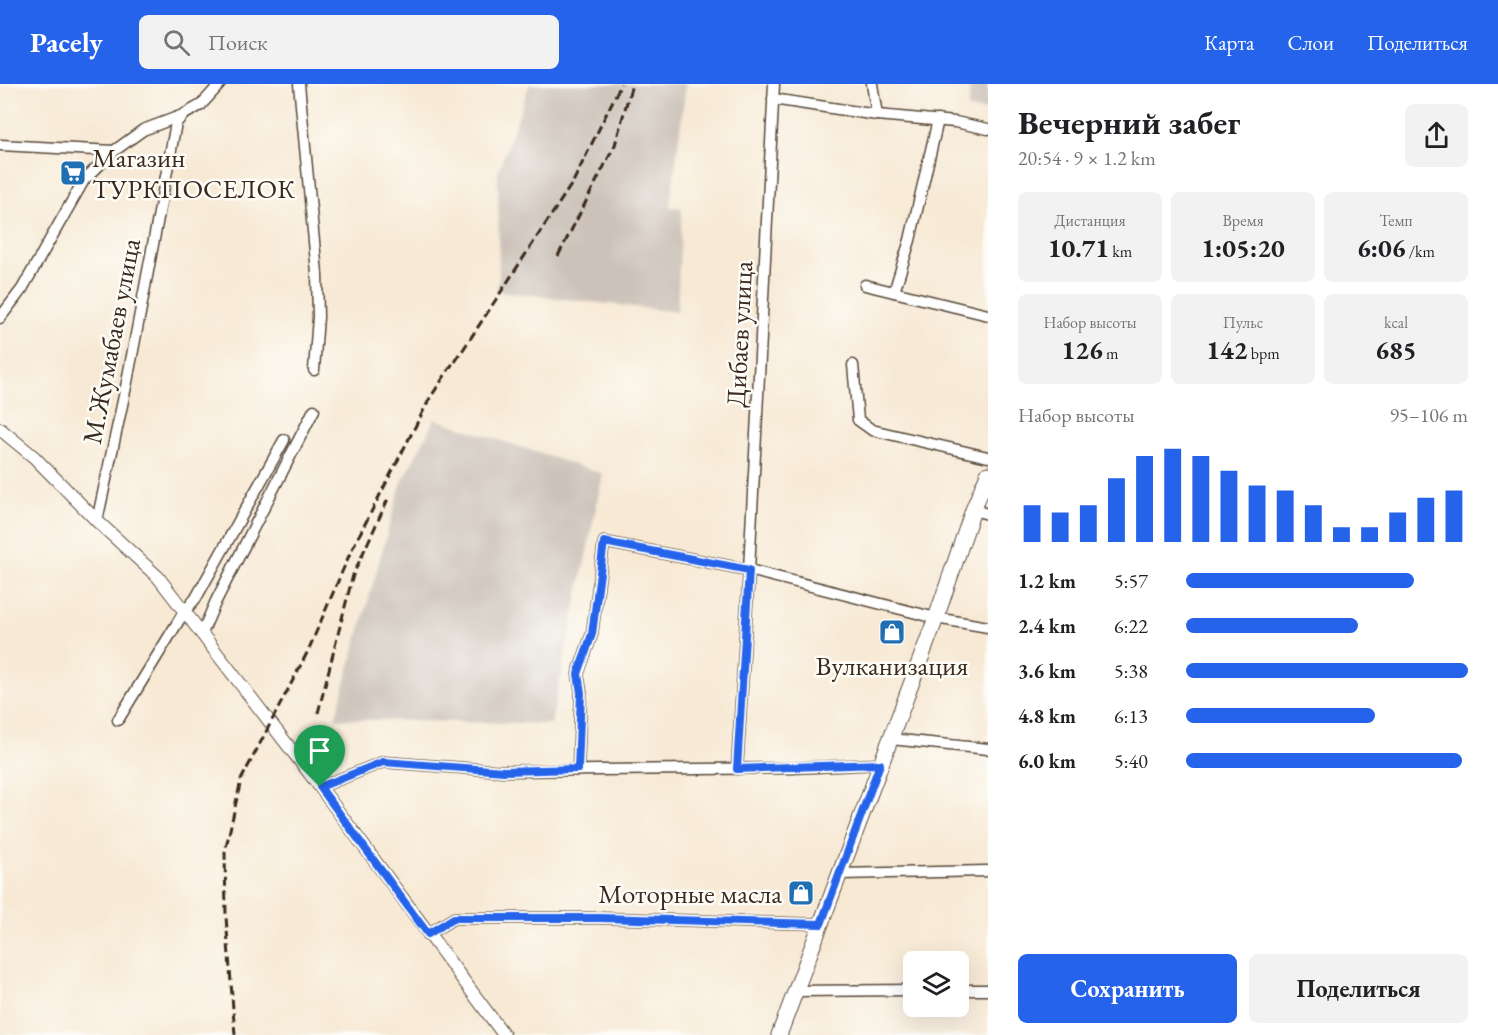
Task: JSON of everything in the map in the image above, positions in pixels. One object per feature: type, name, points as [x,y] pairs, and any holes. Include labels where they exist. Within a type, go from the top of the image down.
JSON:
[{"type":"main road","points":[[779,1035],[936,618],[972,510],[988,474]]},
{"type":"street","points":[[0,318],[22,289],[84,180],[114,151],[143,129],[183,115],[201,105],[220,84]]},
{"type":"street","points":[[298,84],[317,273],[318,317],[314,370]]},
{"type":"street","name":"Дибаев улица","points":[[737,769],[774,84]]},
{"type":"street","points":[[872,84],[877,115]]},
{"type":"street","points":[[773,99],[877,115],[938,120],[988,129]]},
{"type":"street","name":"М.Жумабаев улица","points":[[97,521],[127,382],[176,123],[183,115]]},
{"type":"street","points":[[894,292],[910,240],[938,120]]},
{"type":"street","points":[[0,145],[114,151]]},
{"type":"street","points":[[865,285],[988,315]]},
{"type":"street","points":[[853,366],[858,420],[872,430],[988,457]]},
{"type":"street","points":[[202,633],[216,601],[314,410]]},
{"type":"street","points":[[0,429],[34,457],[97,521],[158,577],[320,787],[504,1035]]},
{"type":"street","points":[[118,720],[184,612],[196,598],[284,440]]},
{"type":"street","points":[[972,510],[988,514]]},
{"type":"street","points":[[578,769],[581,693],[578,674],[592,634],[604,542],[749,570],[936,618],[988,627]]},
{"type":"street","points":[[891,739],[988,749]]},
{"type":"street","points":[[320,787],[383,762],[504,771],[737,769],[880,764]]},
{"type":"street","points":[[838,874],[988,871]]},
{"type":"street","points":[[428,934],[454,918],[600,918],[821,924]]},
{"type":"street","points":[[796,991],[903,990]]},
{"type":"street","points":[[969,990],[988,990]]},
{"type":"shaded area","points":[[530,84],[686,84],[670,207],[682,208],[677,312],[496,291],[499,277],[498,171]]},
{"type":"shaded area","points":[[970,84],[988,84],[988,111],[968,109]]},
{"type":"shaded area","points":[[435,419],[603,474],[551,724],[335,719],[401,484]]},
{"type":"railway","points":[[455,362],[573,182],[621,84]]},
{"type":"railway","points":[[558,256],[615,145],[632,84]]},
{"type":"railway","points":[[235,1035],[226,917],[225,852],[241,780],[308,651],[351,551],[430,398],[459,354]]},
{"type":"railway","points":[[318,713],[353,575],[388,499]]},
{"type":"place","name":"Магазин ТУРКПОСЕЛОК","points":[[73,173]]},
{"type":"place","name":"Вулканизация","points":[[892,632]]},
{"type":"place","name":"Моторные масла","points":[[801,893]]},
{"type":"route","points":[[604,542],[749,570],[737,769],[880,764],[821,924],[600,918],[454,918],[428,934],[320,787],[383,762],[504,771],[578,769],[581,693],[578,674],[592,634],[604,542]]}]
